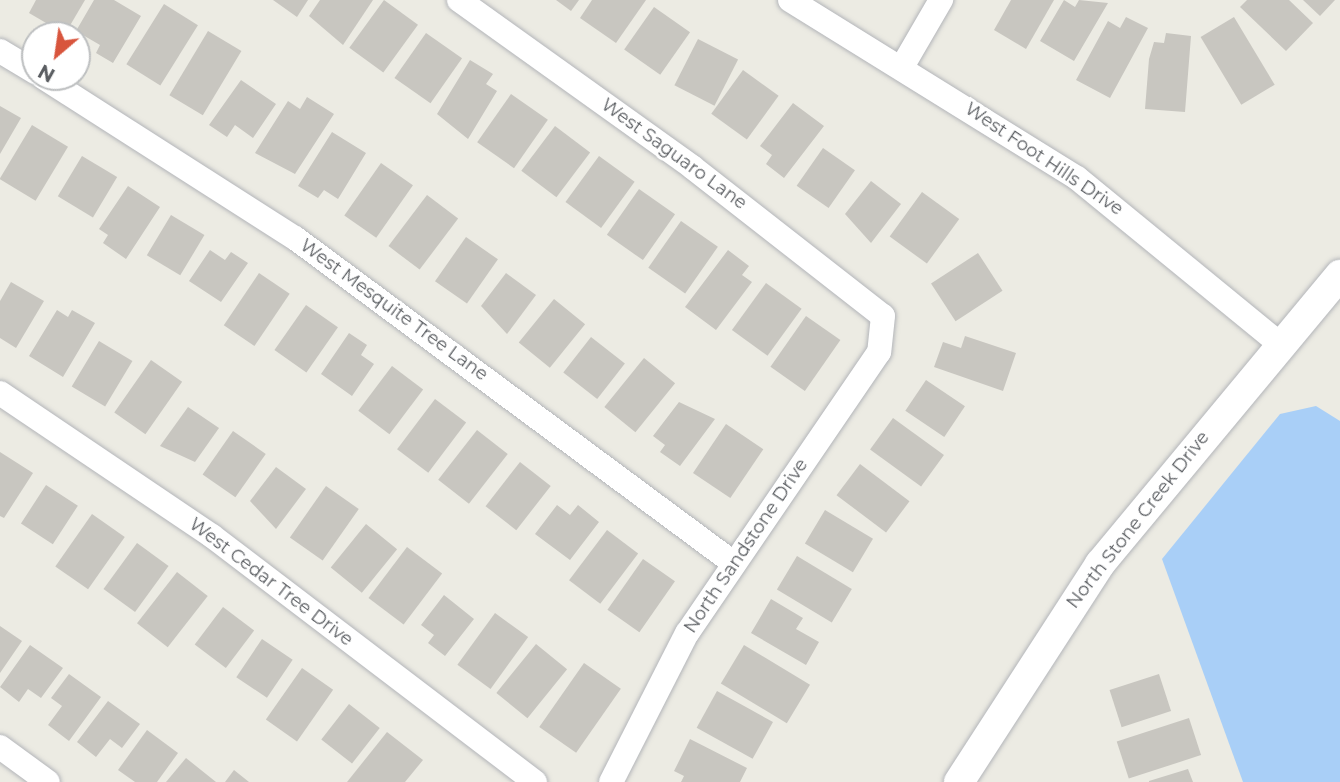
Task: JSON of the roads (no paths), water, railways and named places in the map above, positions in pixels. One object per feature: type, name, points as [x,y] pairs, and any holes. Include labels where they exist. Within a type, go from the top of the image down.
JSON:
[{"type":"street","name":"West Saguaro Lane","points":[[459,0],[692,167],[883,316]]},
{"type":"street","name":"West Foot Hills Drive","points":[[790,0],[1077,178],[1280,344]]},
{"type":"street","points":[[902,67],[941,0]]},
{"type":"street","points":[[0,51],[21,64]]},
{"type":"street","name":"West Mesquite Tree Lane","points":[[65,91],[326,260],[732,562]]},
{"type":"street","name":"North Stone Creek Drive","points":[[959,782],[1100,564],[1340,275]]},
{"type":"street","name":"North Sandstone Drive","points":[[611,782],[643,712],[732,562],[879,352],[883,316]]},
{"type":"street","name":"West Cedar Tree Drive","points":[[0,393],[212,536],[535,782]]},
{"type":"street","points":[[0,747],[48,782]]},
{"type":"water","points":[[1316,406],[1340,421],[1340,782],[1243,782],[1162,559],[1280,414]]}]
